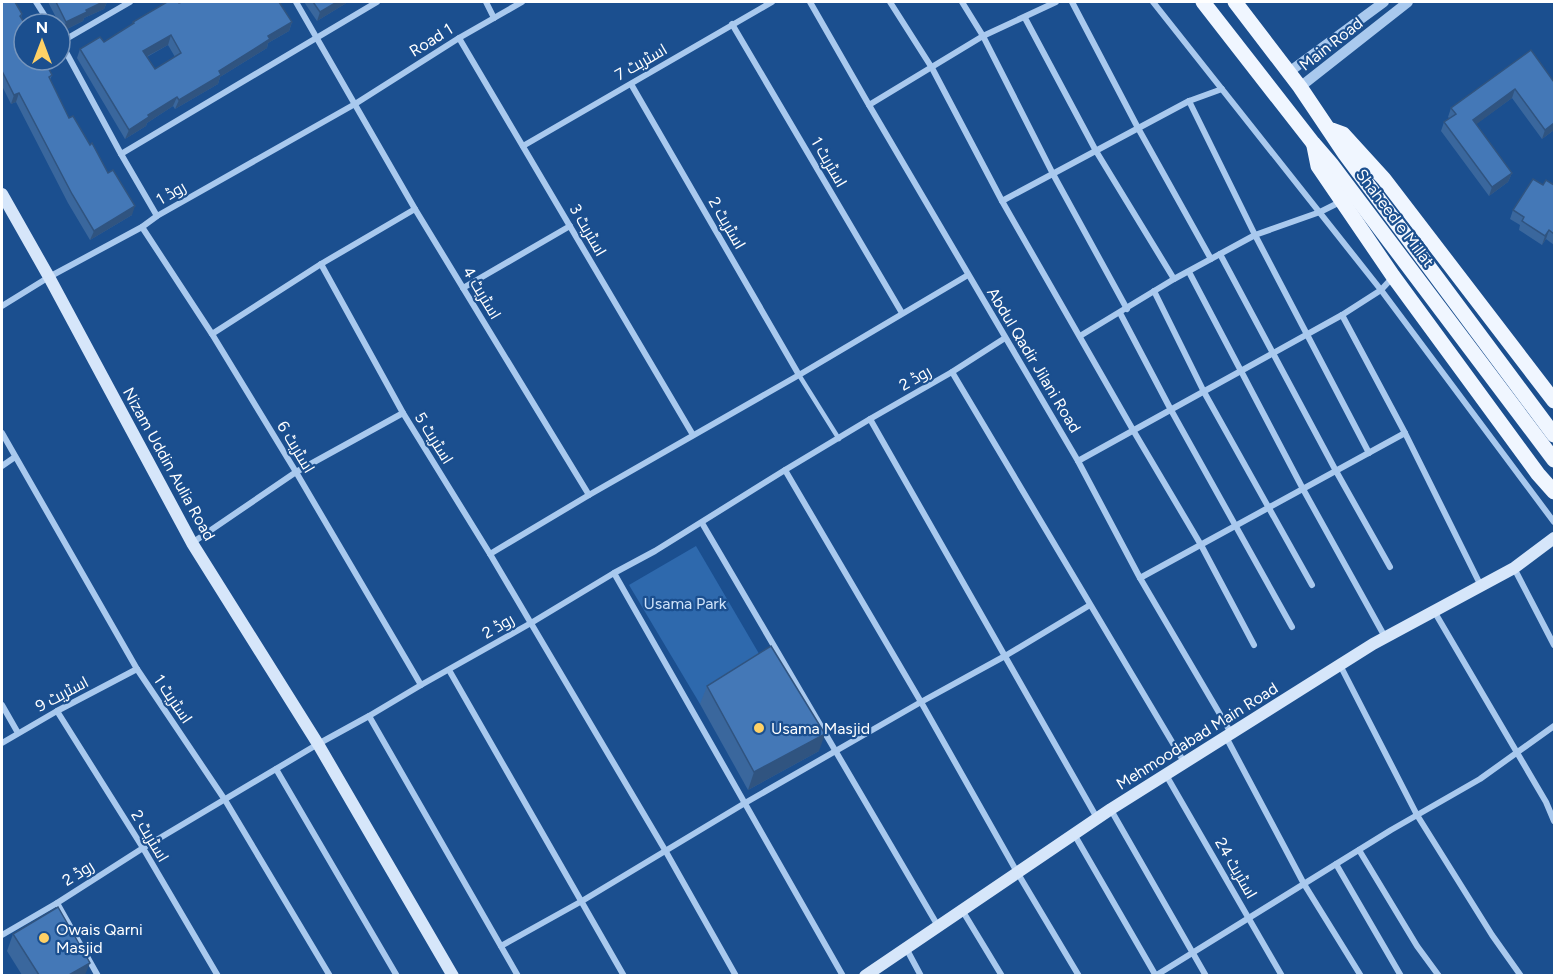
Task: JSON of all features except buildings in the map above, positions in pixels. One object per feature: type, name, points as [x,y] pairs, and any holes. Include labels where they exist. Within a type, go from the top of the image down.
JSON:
[{"type":"main road","name":"Shaheed e Millat","points":[[1203,2],[1332,165],[1554,460]]},
{"type":"main road","name":"Shaheed e Millat","points":[[1235,2],[1300,87],[1345,154],[1554,435]]},
{"type":"main road","points":[[1326,127],[1343,134],[1384,179],[1554,401]]},
{"type":"main road","points":[[1313,143],[1318,166],[1341,201],[1393,276],[1554,492]]},
{"type":"main road","name":"Nizam Uddin Aulia Road","points":[[2,195],[49,277],[192,543],[318,744],[453,975]]},
{"type":"main road","points":[[1539,474],[1554,478]]},
{"type":"main road","name":"Mehmoodabad Main Road","points":[[865,975],[1111,809],[1385,638],[1514,568],[1554,537]]},
{"type":"street","points":[[72,34],[130,2]]},
{"type":"street","points":[[296,2],[355,104]]},
{"type":"street","points":[[121,154],[377,2]]},
{"type":"street","points":[[486,2],[494,18]]},
{"type":"street","name":"Road 1","points":[[355,104],[522,2]]},
{"type":"street","name":"اسٹریٹ 7","points":[[523,146],[772,2]]},
{"type":"street","name":"Abdul Qadir Jilani Road","points":[[810,2],[1078,461],[1140,578],[1229,735],[1304,884],[1361,975]]},
{"type":"street","points":[[890,2],[932,68],[1002,201],[1201,545],[1254,645]]},
{"type":"street","points":[[962,2],[983,36],[1053,174],[1127,309]]},
{"type":"street","points":[[869,105],[983,36],[1056,2]]},
{"type":"street","points":[[1072,2],[1138,128],[1211,259]]},
{"type":"street","points":[[1153,2],[1381,290],[1554,522]]},
{"type":"street","name":"Main Road","points":[[1288,72],[1384,2]]},
{"type":"street","name":"Main Road","points":[[1300,87],[1408,2]]},
{"type":"street","points":[[1024,18],[1096,151],[1174,279]]},
{"type":"street","name":"اسٹریٹ 1","points":[[732,24],[902,313]]},
{"type":"street","points":[[1355,24],[1364,36]]},
{"type":"street","name":"اسٹریٹ 3","points":[[459,39],[693,435]]},
{"type":"street","points":[[1320,49],[1331,62]]},
{"type":"street","points":[[72,63],[157,216]]},
{"type":"street","name":"اسٹریٹ 2","points":[[631,84],[799,375]]},
{"type":"street","points":[[1002,201],[1189,101],[1222,89]]},
{"type":"street","points":[[1189,101],[1255,235],[1369,453]]},
{"type":"street","name":"اسٹریٹ 4","points":[[355,104],[415,209],[589,495]]},
{"type":"street","name":"روڈ 1","points":[[2,306],[49,277],[355,104]]},
{"type":"street","points":[[1080,336],[1174,279],[1255,235],[1320,212],[1341,201]]},
{"type":"street","points":[[212,334],[321,264],[415,209]]},
{"type":"street","name":"اسٹریٹ 6","points":[[142,226],[212,334],[296,472],[421,685]]},
{"type":"street","points":[[463,288],[570,226]]},
{"type":"street","points":[[1220,254],[1272,354],[1390,567]]},
{"type":"street","name":"اسٹریٹ 5","points":[[321,264],[403,413],[531,623],[736,975]]},
{"type":"street","points":[[1189,272],[1240,372],[1385,638]]},
{"type":"street","points":[[490,554],[968,275]]},
{"type":"street","points":[[1078,461],[1342,315],[1381,290],[1393,276]]},
{"type":"street","points":[[1154,291],[1204,392],[1312,585]]},
{"type":"street","points":[[1120,313],[1171,410],[1292,627]]},
{"type":"street","points":[[1342,315],[1405,433],[1481,586]]},
{"type":"street","name":"روڈ 2","points":[[2,934],[318,744],[655,551],[1005,338]]},
{"type":"street","points":[[952,372],[1184,763]]},
{"type":"street","points":[[192,543],[296,472],[403,413]]},
{"type":"street","points":[[870,419],[1098,818]]},
{"type":"street","name":"اسٹریٹ 1","points":[[2,433],[137,669],[225,800],[330,975]]},
{"type":"street","points":[[1140,578],[1405,433]]},
{"type":"street","points":[[2,465],[15,457]]},
{"type":"street","points":[[785,470],[1079,975]]},
{"type":"street","points":[[702,523],[938,926]]},
{"type":"street","points":[[1514,568],[1554,645]]},
{"type":"street","points":[[614,573],[843,975]]},
{"type":"street","points":[[501,945],[582,901],[664,850],[1005,656],[1090,605]]},
{"type":"street","points":[[1434,611],[1546,802],[1554,821]]},
{"type":"street","points":[[1340,665],[1416,815],[1492,935],[1521,975]]},
{"type":"street","name":"اسٹریٹ 9","points":[[2,743],[137,669]]},
{"type":"street","points":[[449,670],[624,975]]},
{"type":"street","points":[[2,705],[18,733]]},
{"type":"street","name":"اسٹریٹ 2","points":[[57,711],[143,848],[218,975]]},
{"type":"street","points":[[369,716],[518,975]]},
{"type":"street","points":[[1074,834],[1156,975],[1359,849],[1480,780],[1554,726]]},
{"type":"street","points":[[276,769],[397,975]]},
{"type":"street","name":"اسٹریٹ 24","points":[[1166,775],[1282,975]]},
{"type":"street","points":[[1111,809],[1206,975]]},
{"type":"street","points":[[1359,849],[1417,945],[1439,975]]},
{"type":"street","points":[[1336,864],[1401,975]]},
{"type":"street","points":[[57,903],[98,975]]},
{"type":"street","points":[[962,910],[1002,975]]},
{"type":"street","points":[[905,948],[921,975]]},
{"type":"lane","points":[[799,375],[839,439]]},
{"type":"green space","name":"Usama Park","points":[[696,546],[765,664],[700,704],[629,585]]},
{"type":"place","name":"Usama Masjid","points":[[759,728]]},
{"type":"place","name":"Owais Qarni Masjid","points":[[44,938]]}]
